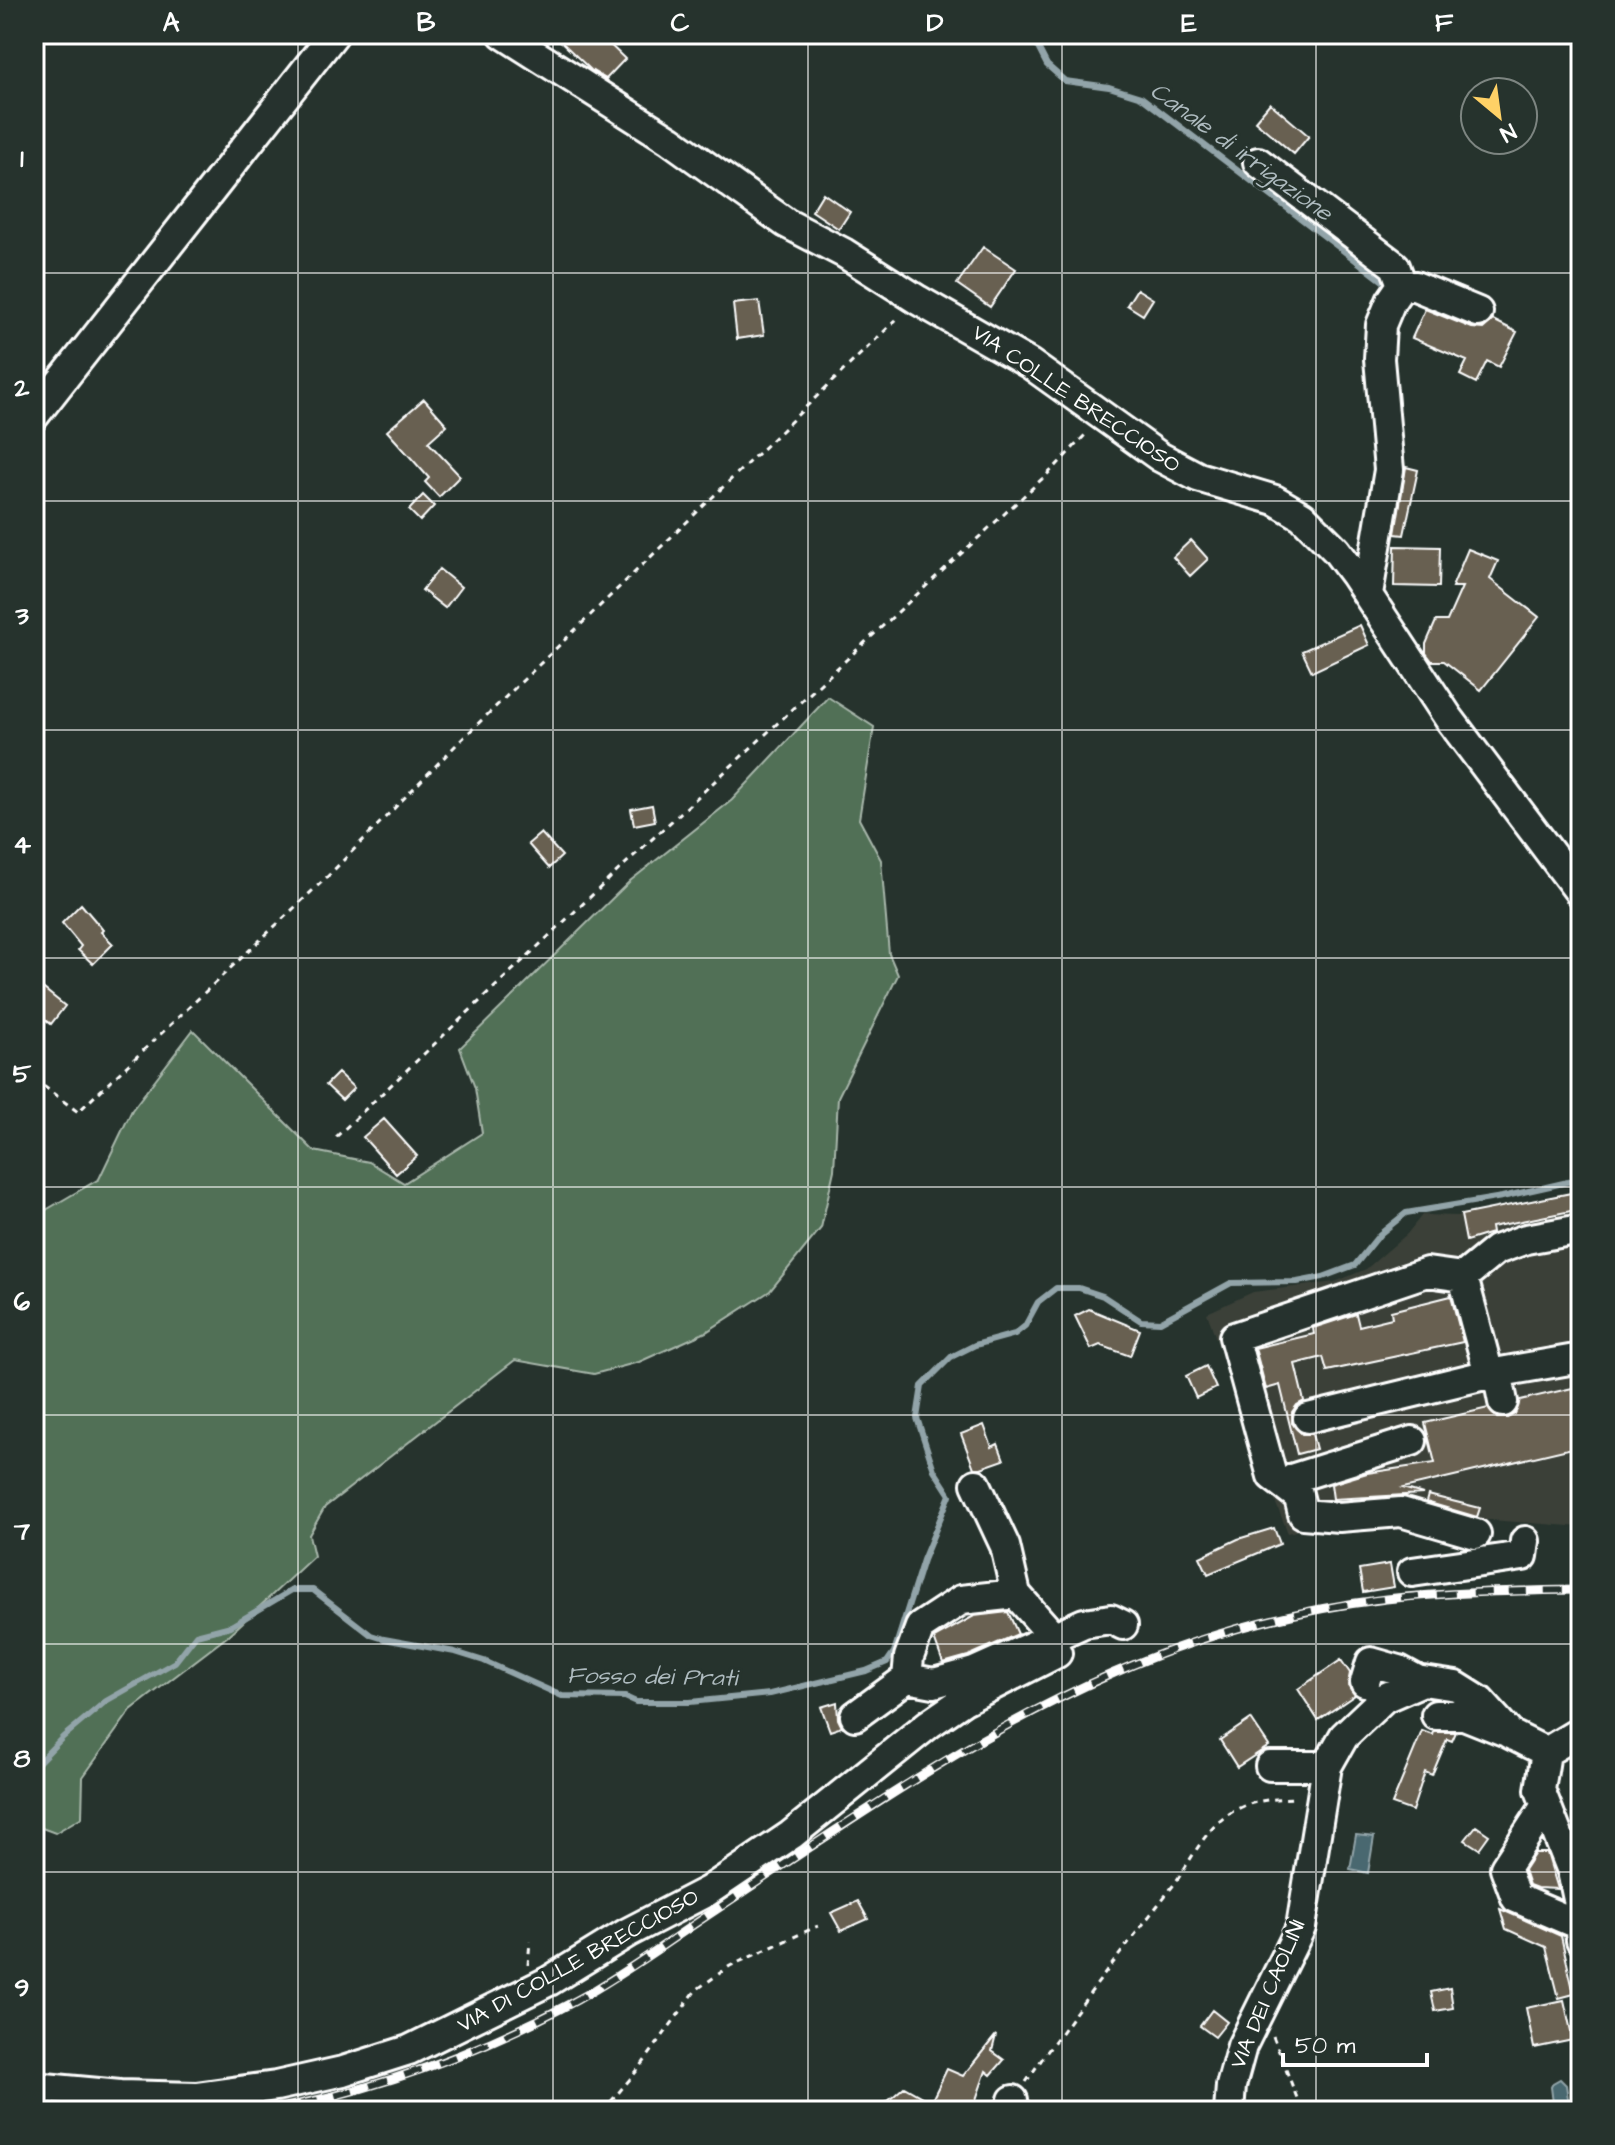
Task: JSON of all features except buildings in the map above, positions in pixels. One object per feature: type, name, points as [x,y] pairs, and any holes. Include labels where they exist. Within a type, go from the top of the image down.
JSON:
[{"type":"street","points":[[34,416],[334,34]]},
{"type":"street","name":"VIA COLLE BRECCIOSO","points":[[503,34],[670,140],[786,223],[844,253],[918,300],[1015,354],[1160,457],[1184,471],[1275,500],[1295,511],[1336,550],[1465,741],[1581,894]]},
{"type":"street","points":[[1258,162],[1395,266],[1402,285],[1381,325],[1379,359],[1389,470],[1368,594]]},
{"type":"street","points":[[1402,285],[1415,286],[1478,312]]},
{"type":"street","points":[[1298,1496],[1272,1476],[1234,1337],[1427,1272],[1463,1277],[1496,1250],[1526,1239],[1581,1229]]},
{"type":"street","points":[[1463,1277],[1503,1402]]},
{"type":"street","points":[[1259,1431],[1493,1373],[1581,1358]]},
{"type":"street","points":[[1412,1441],[1294,1478],[1303,1514],[1339,1517],[1401,1512],[1476,1534]]},
{"type":"street","points":[[976,1484],[1005,1546],[1016,1594],[1055,1644]]},
{"type":"street","points":[[1412,1572],[1523,1556],[1525,1541]]},
{"type":"street","points":[[907,1678],[909,1657],[920,1627],[961,1600],[1016,1594]]},
{"type":"street","points":[[855,1716],[907,1678],[934,1683],[1055,1644],[1084,1623],[1111,1619],[1123,1625]]},
{"type":"street","name":"VIA DI COLLE BRECCIOSO","points":[[34,2087],[120,2095],[196,2097],[276,2086],[343,2071],[409,2050],[549,1981],[627,1933],[708,1891],[791,1835],[929,1724],[1055,1644]]},
{"type":"street","points":[[1365,1682],[1371,1662],[1399,1670],[1421,1682],[1456,1686],[1480,1701],[1510,1734]]},
{"type":"street","name":"VIA DEI CAOLINI","points":[[1229,2111],[1231,2086],[1242,2046],[1301,1927],[1327,1766],[1344,1736],[1384,1698],[1421,1682]]},
{"type":"street","points":[[1436,1715],[1464,1715],[1546,1752]]},
{"type":"street","points":[[1546,1752],[1581,1731]]},
{"type":"street","points":[[1545,1807],[1505,1868],[1516,1898],[1580,1933],[1580,1909],[1572,1871],[1540,1790],[1546,1752]]},
{"type":"street","points":[[1270,1766],[1327,1766]]},
{"type":"path","points":[[34,1079],[78,1112],[328,876],[457,744],[918,300]]},
{"type":"path","points":[[336,1137],[624,865],[1043,478],[1102,416]]},
{"type":"path","points":[[1012,2105],[1105,1970],[1179,1877],[1202,1838],[1232,1812],[1260,1800],[1321,1797]]},
{"type":"path","points":[[603,2111],[673,2025],[696,1990],[730,1966],[818,1926]]},
{"type":"path","points":[[1267,1998],[1271,2031],[1302,2111]]},
{"type":"shaded area","points":[[1581,1189],[1581,1527],[1478,1519],[1476,1528],[1350,1517],[1288,1533],[1207,1313],[1253,1292],[1335,1282],[1366,1269],[1407,1234],[1422,1215],[1459,1216]]},
{"type":"green space","points":[[828,697],[874,727],[859,819],[881,860],[889,954],[898,975],[838,1097],[834,1170],[821,1228],[770,1291],[706,1332],[639,1362],[594,1374],[515,1360],[325,1507],[309,1535],[314,1556],[228,1636],[131,1710],[83,1777],[82,1817],[55,1833],[34,1825],[34,1217],[99,1179],[132,1110],[193,1030],[314,1151],[369,1162],[404,1183],[482,1133],[475,1088],[460,1048],[630,881],[732,800]]},
{"type":"water","points":[[1356,1835],[1374,1837],[1368,1873],[1350,1869]]},
{"type":"water","points":[[1560,2079],[1566,2085],[1570,2111],[1554,2111],[1551,2087]]},
{"type":"waterway","name":"Canale di irrigazione","points":[[1031,34],[1047,65],[1065,81],[1109,87],[1141,97],[1391,287]]},
{"type":"waterway","name":"Fosso dei Prati","points":[[34,1767],[63,1737],[106,1701],[175,1662],[196,1635],[231,1626],[292,1590],[313,1590],[371,1635],[484,1661],[562,1696],[625,1697],[636,1702],[690,1702],[770,1694],[866,1671],[887,1662],[894,1652],[923,1560],[950,1495],[934,1470],[917,1418],[922,1386],[951,1357],[975,1345],[1015,1334],[1025,1326],[1038,1302],[1056,1288],[1079,1288],[1103,1296],[1141,1321],[1160,1322],[1231,1283],[1297,1282],[1323,1277],[1355,1265],[1380,1234],[1406,1213],[1502,1197],[1581,1179]]},
{"type":"railway","points":[[265,2111],[346,2093],[426,2068],[540,2019],[610,1981],[854,1818],[955,1755],[1060,1698],[1147,1659],[1247,1626],[1351,1604],[1435,1595],[1581,1590]]}]
